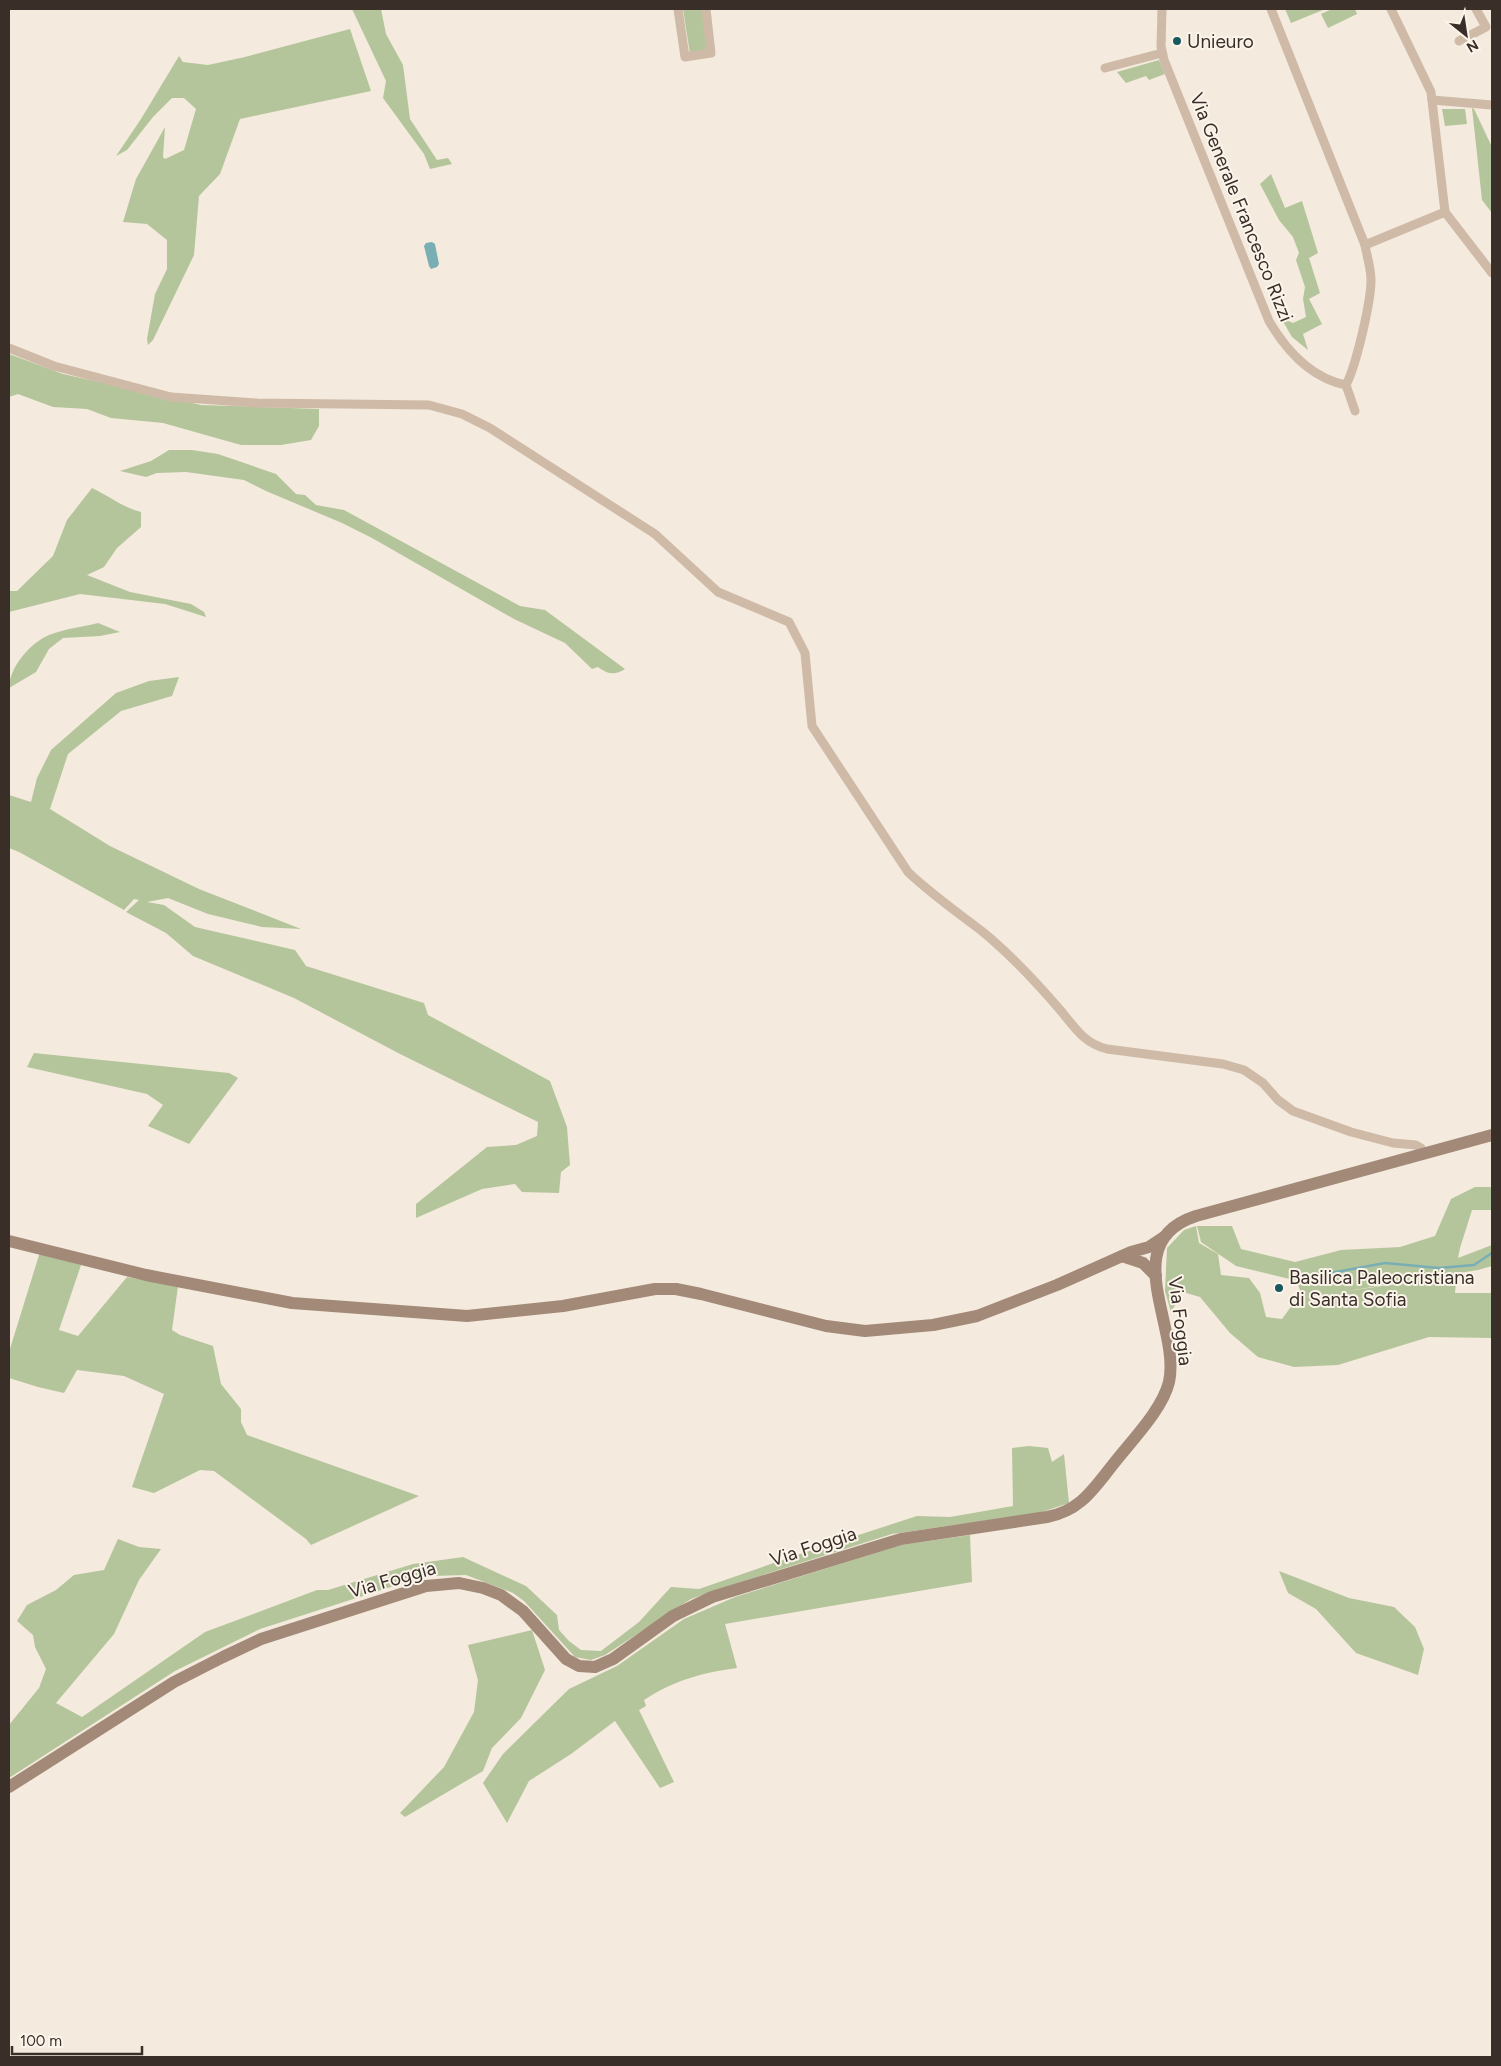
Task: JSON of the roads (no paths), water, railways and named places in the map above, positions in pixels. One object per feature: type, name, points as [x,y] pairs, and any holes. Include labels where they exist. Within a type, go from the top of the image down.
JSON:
[{"type":"main road","points":[[9,1241],[146,1275],[292,1303],[466,1316],[563,1306],[655,1289],[676,1289],[826,1326],[865,1330],[924,1326],[965,1319],[1030,1295],[1144,1248],[1164,1237],[1178,1224],[1196,1216],[1492,1136]]},
{"type":"main road","name":"Via Foggia","points":[[9,1787],[174,1682],[223,1657],[261,1639],[426,1586],[459,1583],[483,1588],[501,1595],[523,1611],[566,1659],[579,1666],[595,1667],[607,1663],[677,1614],[718,1595],[883,1543],[922,1535],[1047,1517],[1069,1510],[1082,1501],[1104,1475],[1154,1411],[1168,1387],[1170,1358],[1156,1276],[1156,1258],[1164,1237]]},
{"type":"main road","points":[[1141,1262],[1147,1262],[1156,1258],[1144,1248]]},
{"type":"main road","points":[[1122,1256],[1141,1262],[1150,1268],[1156,1276]]},
{"type":"street","points":[[678,9],[685,57],[711,53],[706,9]]},
{"type":"street","name":"Via Generale Francesco Rizzi","points":[[1162,9],[1162,53],[1269,321],[1290,352],[1316,372],[1337,384],[1346,385]]},
{"type":"street","points":[[1271,9],[1365,245],[1370,266],[1370,292],[1353,372],[1346,385],[1356,411]]},
{"type":"street","points":[[1391,9],[1431,92],[1445,212],[1492,273]]},
{"type":"street","points":[[1459,41],[1486,27],[1476,9]]},
{"type":"street","points":[[1105,68],[1162,53]]},
{"type":"street","points":[[1432,100],[1492,105]]},
{"type":"street","points":[[1365,245],[1445,212]]},
{"type":"street","points":[[9,348],[54,366],[171,397],[257,403],[429,405],[462,414],[490,428],[655,534],[718,592],[789,622],[805,653],[812,726],[908,872],[926,889],[984,933],[1030,975],[1077,1030],[1093,1045],[1107,1049],[1223,1064],[1244,1070],[1262,1083],[1278,1100],[1293,1111],[1351,1132],[1393,1143],[1416,1145],[1421,1148],[1424,1154]]},
{"type":"water","points":[[432,242],[435,244],[439,264],[431,269],[424,246],[426,243]]},
{"type":"waterway","points":[[1325,1274],[1385,1263],[1439,1268],[1474,1265],[1492,1253]]},
{"type":"place","name":"Unieuro","points":[[1177,41]]},
{"type":"place","name":"Basilica Paleocristiana di Santa Sofia","points":[[1279,1288]]}]
